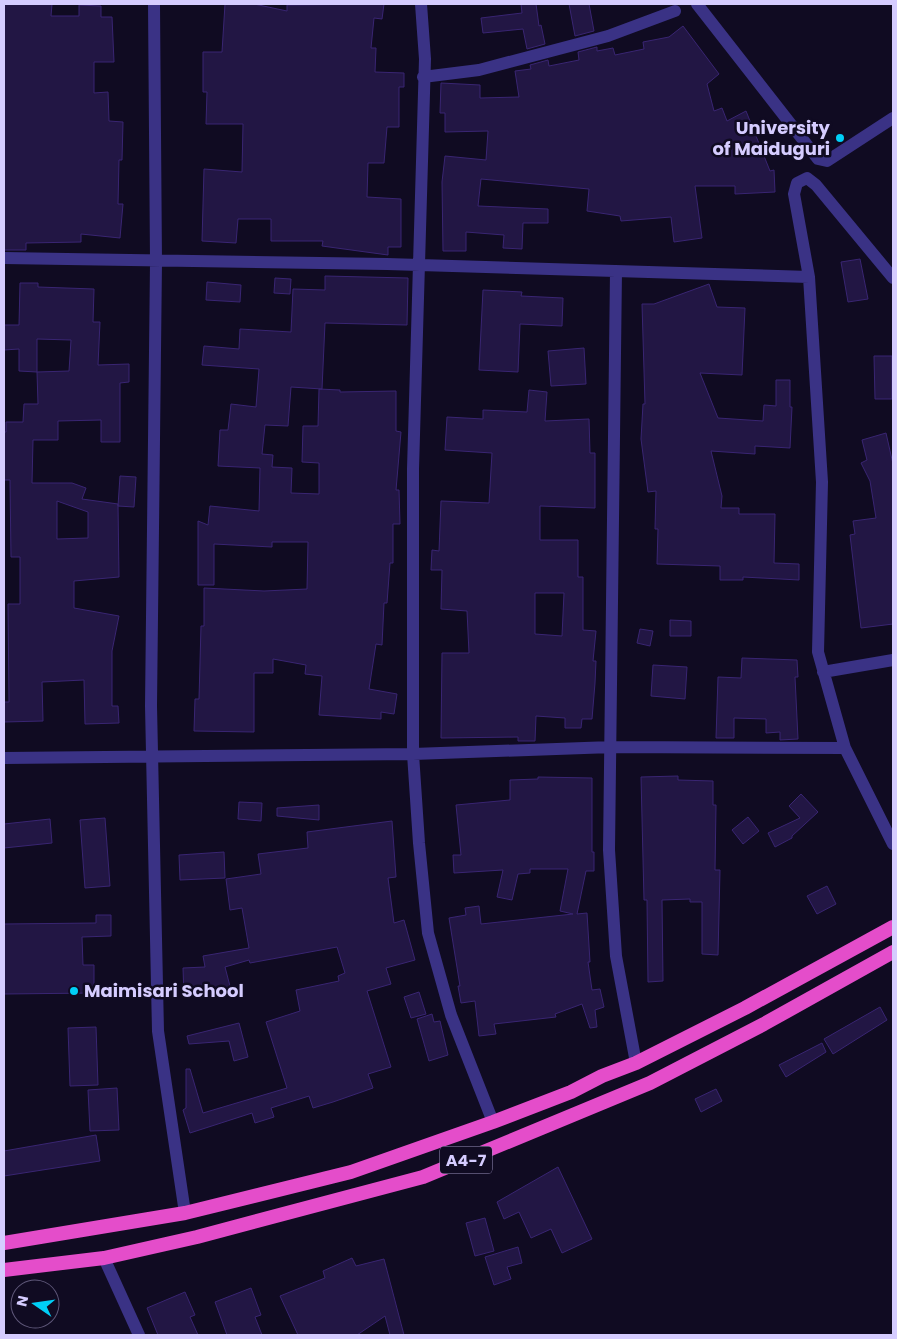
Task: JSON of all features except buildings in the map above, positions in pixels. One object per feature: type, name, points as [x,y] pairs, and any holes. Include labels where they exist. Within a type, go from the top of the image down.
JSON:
[{"type":"highway","name":"A4-7","points":[[4,1243],[185,1214],[350,1172],[493,1122],[570,1092],[602,1076],[636,1063],[893,927]]},
{"type":"highway","name":"A4-7","points":[[4,1270],[104,1258],[197,1238],[423,1177],[650,1083],[764,1024],[893,952]]},
{"type":"highway","points":[[699,1031],[710,1052]]},
{"type":"street","points":[[154,4],[156,262],[152,756],[158,1031],[185,1214]]},
{"type":"street","points":[[421,4],[424,59],[412,470],[413,754],[428,933],[451,1015],[493,1122]]},
{"type":"street","points":[[697,4],[818,159],[827,161],[893,118]]},
{"type":"street","points":[[423,77],[488,68],[608,36],[675,11]]},
{"type":"street","points":[[893,278],[807,178],[797,183],[794,194],[809,277],[822,482],[818,652],[845,748],[893,844]]},
{"type":"street","points":[[4,258],[419,265],[809,277]]},
{"type":"street","points":[[616,271],[612,747],[609,850],[616,956],[636,1063]]},
{"type":"street","points":[[823,672],[893,660]]},
{"type":"street","points":[[4,758],[413,754],[612,747],[845,748]]},
{"type":"street","points":[[104,1258],[139,1335]]},
{"type":"place","name":"University of Maiduguri","points":[[840,138]]},
{"type":"place","name":"Maimisari School","points":[[74,991]]}]
